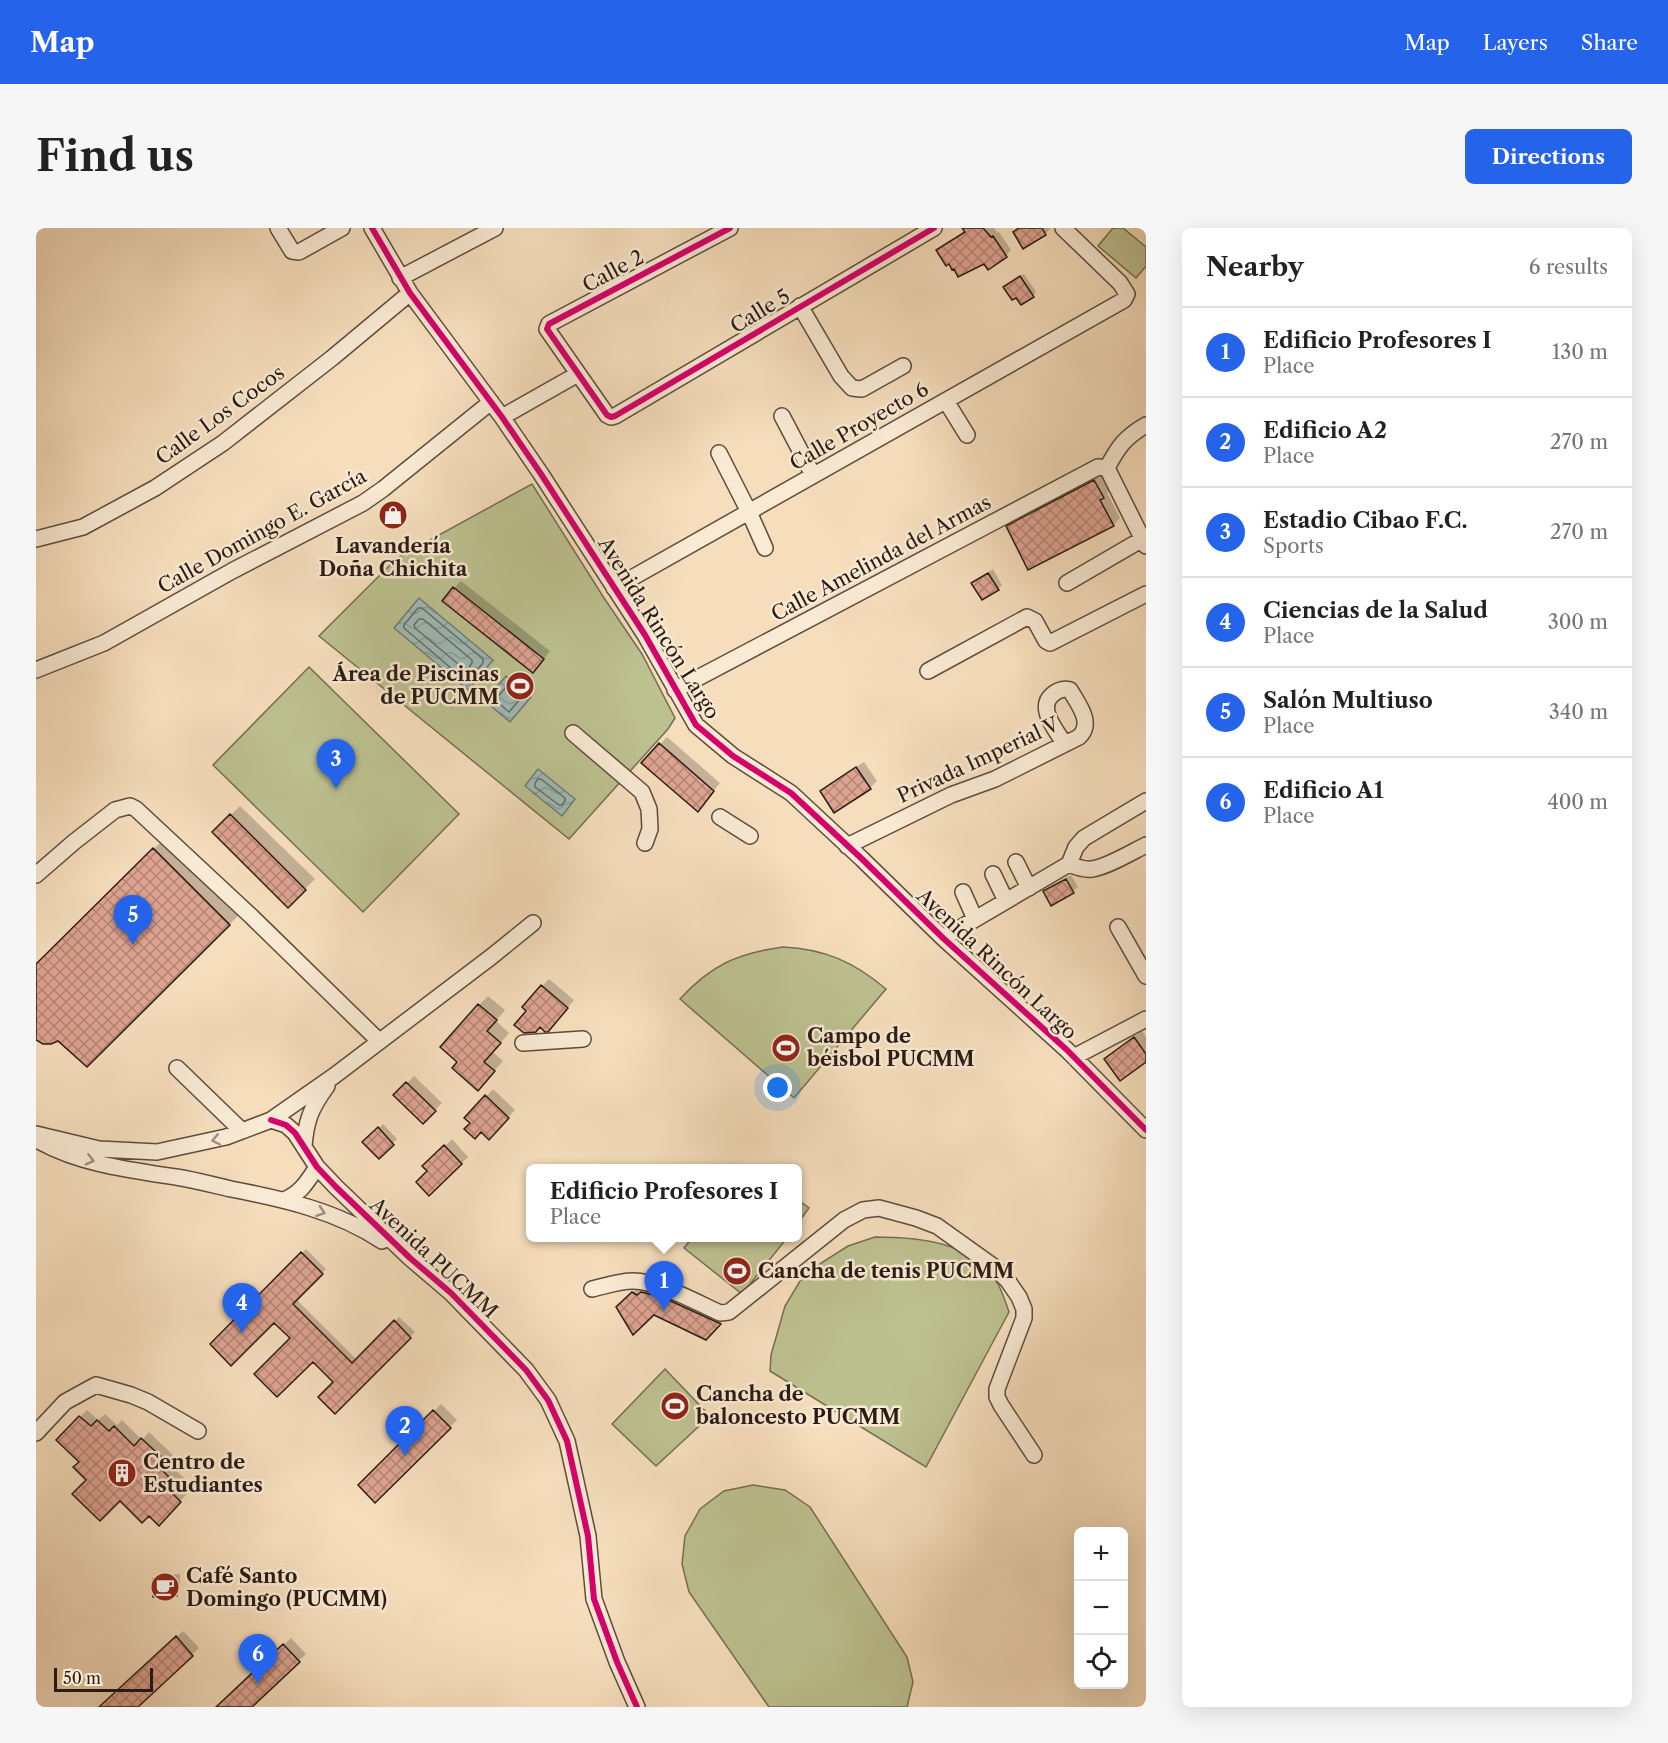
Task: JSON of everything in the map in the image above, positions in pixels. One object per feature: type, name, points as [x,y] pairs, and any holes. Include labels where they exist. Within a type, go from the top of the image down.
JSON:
[{"type":"street","points":[[278,228],[292,251],[299,252],[342,228]]},
{"type":"street","name":"Avenida Rincón Largo","points":[[372,228],[410,293],[502,417],[645,635],[696,725],[733,756],[791,793],[943,938],[1067,1050],[1146,1130]]},
{"type":"street","points":[[400,278],[495,228]]},
{"type":"street","name":"Calle 2","points":[[578,374],[547,329],[549,324],[730,228]]},
{"type":"street","name":"Calle Proyecto 6","points":[[614,588],[1124,300],[1127,294],[1120,283],[1063,228]]},
{"type":"street","name":"Calle 5","points":[[578,374],[607,415],[615,416],[925,230]]},
{"type":"street","name":"Calle Los Cocos","points":[[36,539],[82,527],[155,488],[223,443],[332,358],[410,293]]},
{"type":"street","points":[[800,306],[841,376],[852,388],[861,389],[903,366]]},
{"type":"street","points":[[502,417],[578,374]]},
{"type":"street","points":[[946,400],[967,435]]},
{"type":"street","name":"Calle Domingo E. García","points":[[36,670],[104,643],[232,571],[363,503],[491,402]]},
{"type":"street","points":[[782,416],[813,475]]},
{"type":"street","points":[[1067,583],[1145,541],[1107,468],[1119,446],[1146,425]]},
{"type":"street","points":[[719,453],[765,548]]},
{"type":"street","name":"Calle Amelinda del Armas","points":[[675,690],[1098,467],[1107,468]]},
{"type":"street","points":[[928,671],[1028,617],[1035,621],[1046,641],[1050,643],[1146,594]]},
{"type":"street","name":"Privada Imperial V","points":[[847,846],[951,795],[995,779],[1083,734],[1086,730],[1086,723],[1071,690],[1066,689],[1056,692],[1046,704],[1046,712],[1064,743]]},
{"type":"street","points":[[573,733],[642,792],[649,809],[650,829],[645,843]]},
{"type":"street","points":[[943,938],[1069,864],[1076,847],[1084,838],[1146,801]]},
{"type":"street","points":[[36,875],[115,810],[130,806],[136,809],[252,917],[379,1041]]},
{"type":"street","points":[[720,817],[750,836]]},
{"type":"street","points":[[1069,864],[1079,869],[1094,869],[1146,845]]},
{"type":"street","points":[[1016,862],[1029,888]]},
{"type":"street","points":[[993,874],[1006,901]]},
{"type":"street","points":[[963,892],[975,919]]},
{"type":"street","points":[[36,1134],[99,1149],[157,1152],[226,1137],[271,1120],[334,1076],[491,957],[532,923]]},
{"type":"street","points":[[1118,927],[1146,976]]},
{"type":"street","points":[[1074,1057],[1146,1019]]},
{"type":"street","points":[[523,1043],[584,1039]]},
{"type":"street","points":[[177,1068],[242,1131]]},
{"type":"street","points":[[304,1147],[305,1127],[315,1103],[334,1076]]},
{"type":"street","name":"Avenida PUCMM","points":[[271,1120],[286,1125],[295,1133],[317,1167],[410,1258],[451,1293],[526,1370],[548,1400],[567,1441],[588,1536],[594,1599],[617,1662],[637,1707]]},
{"type":"street","name":"Avenida PUCMM","points":[[36,1140],[52,1149],[82,1158],[284,1200],[333,1216],[367,1231],[410,1258]]},
{"type":"street","points":[[284,1200],[305,1186],[317,1167]]},
{"type":"street","points":[[592,1289],[621,1282],[642,1281],[720,1313],[729,1312],[844,1220],[863,1210],[879,1208],[916,1218],[937,1226],[993,1266],[1008,1281],[1019,1297],[1024,1310],[1024,1318],[997,1389],[1001,1405],[1034,1455]]},
{"type":"street","points":[[36,1433],[65,1402],[96,1385],[148,1402],[198,1431]]},
{"type":"green space","points":[[1113,228],[1123,228],[1146,247],[1146,266],[1136,278],[1098,246]]},
{"type":"green space","name":"Área de Piscinas de PUCMM","points":[[532,484],[642,654],[675,718],[668,729],[569,839],[319,636],[397,558]]},
{"type":"green space","points":[[309,667],[459,814],[363,912],[213,765]]},
{"type":"green space","name":"Campo de béisbol PUCMM","points":[[783,947],[826,954],[862,971],[886,989],[794,1098],[680,999],[703,977],[726,962],[752,953]]},
{"type":"green space","points":[[802,1203],[809,1208],[802,1218]]},
{"type":"green space","points":[[875,1237],[910,1238],[962,1251],[989,1271],[999,1286],[1009,1312],[926,1467],[770,1371],[771,1355],[785,1306],[800,1281],[821,1263],[848,1246]]},
{"type":"green space","name":"Cancha de tenis PUCMM","points":[[689,1242],[784,1242],[742,1294],[684,1248]]},
{"type":"green space","points":[[665,1369],[710,1416],[656,1466],[612,1424]]},
{"type":"green space","points":[[753,1485],[785,1490],[810,1507],[907,1657],[913,1682],[907,1707],[769,1707],[689,1592],[682,1564],[685,1536],[700,1509],[724,1491]]},
{"type":"water","points":[[419,598],[493,660],[468,690],[394,628]]},
{"type":"water","points":[[506,676],[531,697],[510,722],[485,701]]},
{"type":"water","points":[[538,769],[575,799],[562,816],[525,786]]},
{"type":"building","points":[[962,228],[983,228],[991,237],[993,236],[1007,257],[988,270],[984,264],[958,277],[949,264],[946,266],[936,250],[965,232]]},
{"type":"building","points":[[1019,228],[1042,228],[1046,235],[1023,249],[1013,232]]},
{"type":"building","points":[[1020,276],[1034,297],[1021,305],[1016,298],[1012,300],[1003,287]]},
{"type":"building","points":[[1094,480],[1104,498],[1100,500],[1114,526],[1028,570],[1006,526]]},
{"type":"building","points":[[988,573],[999,590],[982,600],[971,583]]},
{"type":"building","points":[[453,587],[544,659],[533,673],[442,601]]},
{"type":"building","points":[[659,743],[714,791],[698,812],[641,763]]},
{"type":"building","points":[[856,767],[871,789],[834,813],[820,791]]},
{"type":"building","points":[[230,814],[306,890],[288,908],[212,832]]},
{"type":"building","points":[[153,848],[230,925],[87,1067],[58,1041],[43,1044],[36,1040],[36,964]]},
{"type":"building","points":[[1066,879],[1074,893],[1051,906],[1043,891]]},
{"type":"building","points":[[541,985],[568,1008],[548,1032],[540,1027],[536,1032],[524,1033],[514,1025],[526,1011],[522,1007]]},
{"type":"building","points":[[478,1004],[497,1020],[487,1031],[501,1043],[484,1062],[495,1071],[478,1091],[452,1068],[457,1062],[440,1047]]},
{"type":"building","points":[[1134,1037],[1146,1054],[1146,1062],[1120,1081],[1104,1059]]},
{"type":"building","points":[[406,1082],[436,1111],[423,1124],[393,1095]]},
{"type":"building","points":[[485,1095],[509,1118],[489,1140],[481,1132],[475,1139],[464,1129],[470,1123],[464,1118]]},
{"type":"building","points":[[378,1127],[394,1145],[379,1159],[362,1142]]},
{"type":"building","points":[[444,1145],[462,1164],[429,1196],[416,1182],[427,1171],[422,1166]]},
{"type":"building","points":[[301,1252],[323,1274],[293,1304],[352,1363],[394,1320],[411,1338],[335,1414],[318,1397],[333,1382],[313,1362],[277,1397],[254,1374],[290,1338],[274,1323],[231,1366],[210,1344]]},
{"type":"building","points":[[632,1292],[637,1295],[641,1292],[662,1297],[721,1324],[706,1340],[654,1315],[633,1335],[616,1307]]},
{"type":"building","points":[[433,1410],[451,1428],[375,1503],[358,1485]]},
{"type":"building","name":"Centro de Estudiantes","points":[[79,1416],[91,1426],[97,1420],[109,1431],[114,1426],[134,1446],[141,1438],[167,1462],[161,1469],[179,1487],[173,1494],[181,1502],[159,1526],[149,1516],[142,1523],[120,1501],[100,1521],[72,1494],[86,1480],[73,1467],[79,1462],[56,1440]]},
{"type":"building","name":"Café Santo Domingo (PUCMM)","points":[[176,1578],[177,1596],[153,1597],[153,1579]]},
{"type":"building","points":[[176,1636],[193,1656],[138,1707],[99,1707]]},
{"type":"building","points":[[283,1644],[300,1662],[252,1707],[216,1707]]},
{"type":"cycle path","points":[[372,228],[410,293],[502,417],[541,474],[645,635],[696,725],[733,756],[791,793],[943,938],[1067,1050],[1146,1130]]},
{"type":"cycle path","points":[[730,228],[549,324],[547,329],[607,415],[615,416],[934,228]]},
{"type":"cycle path","points":[[271,1120],[286,1125],[295,1133],[317,1167],[410,1258],[451,1293],[526,1370],[548,1400],[567,1441],[588,1536],[594,1599],[617,1662],[637,1707]]},
{"type":"place","name":"Lavandería Doña Chichita","points":[[393,515]]},
{"type":"place","name":"Área de Piscinas de PUCMM","points":[[520,686]]},
{"type":"place","name":"Estadio Cibao F.C.","points":[[336,789]]},
{"type":"place","name":"Salón Multiuso","points":[[133,945]]},
{"type":"place","name":"Campo de béisbol PUCMM","points":[[786,1048]]},
{"type":"place","name":"Cancha de tenis PUCMM","points":[[737,1271]]},
{"type":"place","name":"Edificio Profesores I","points":[[664,1311]]},
{"type":"place","name":"Ciencias de la Salud","points":[[242,1333]]},
{"type":"place","name":"Cancha de baloncesto PUCMM","points":[[675,1406]]},
{"type":"place","name":"Edificio A2","points":[[405,1456]]},
{"type":"place","name":"Centro de Estudiantes","points":[[122,1473]]},
{"type":"place","name":"Café Santo Domingo (PUCMM)","points":[[165,1587]]},
{"type":"place","name":"Edificio A1","points":[[258,1684]]}]
